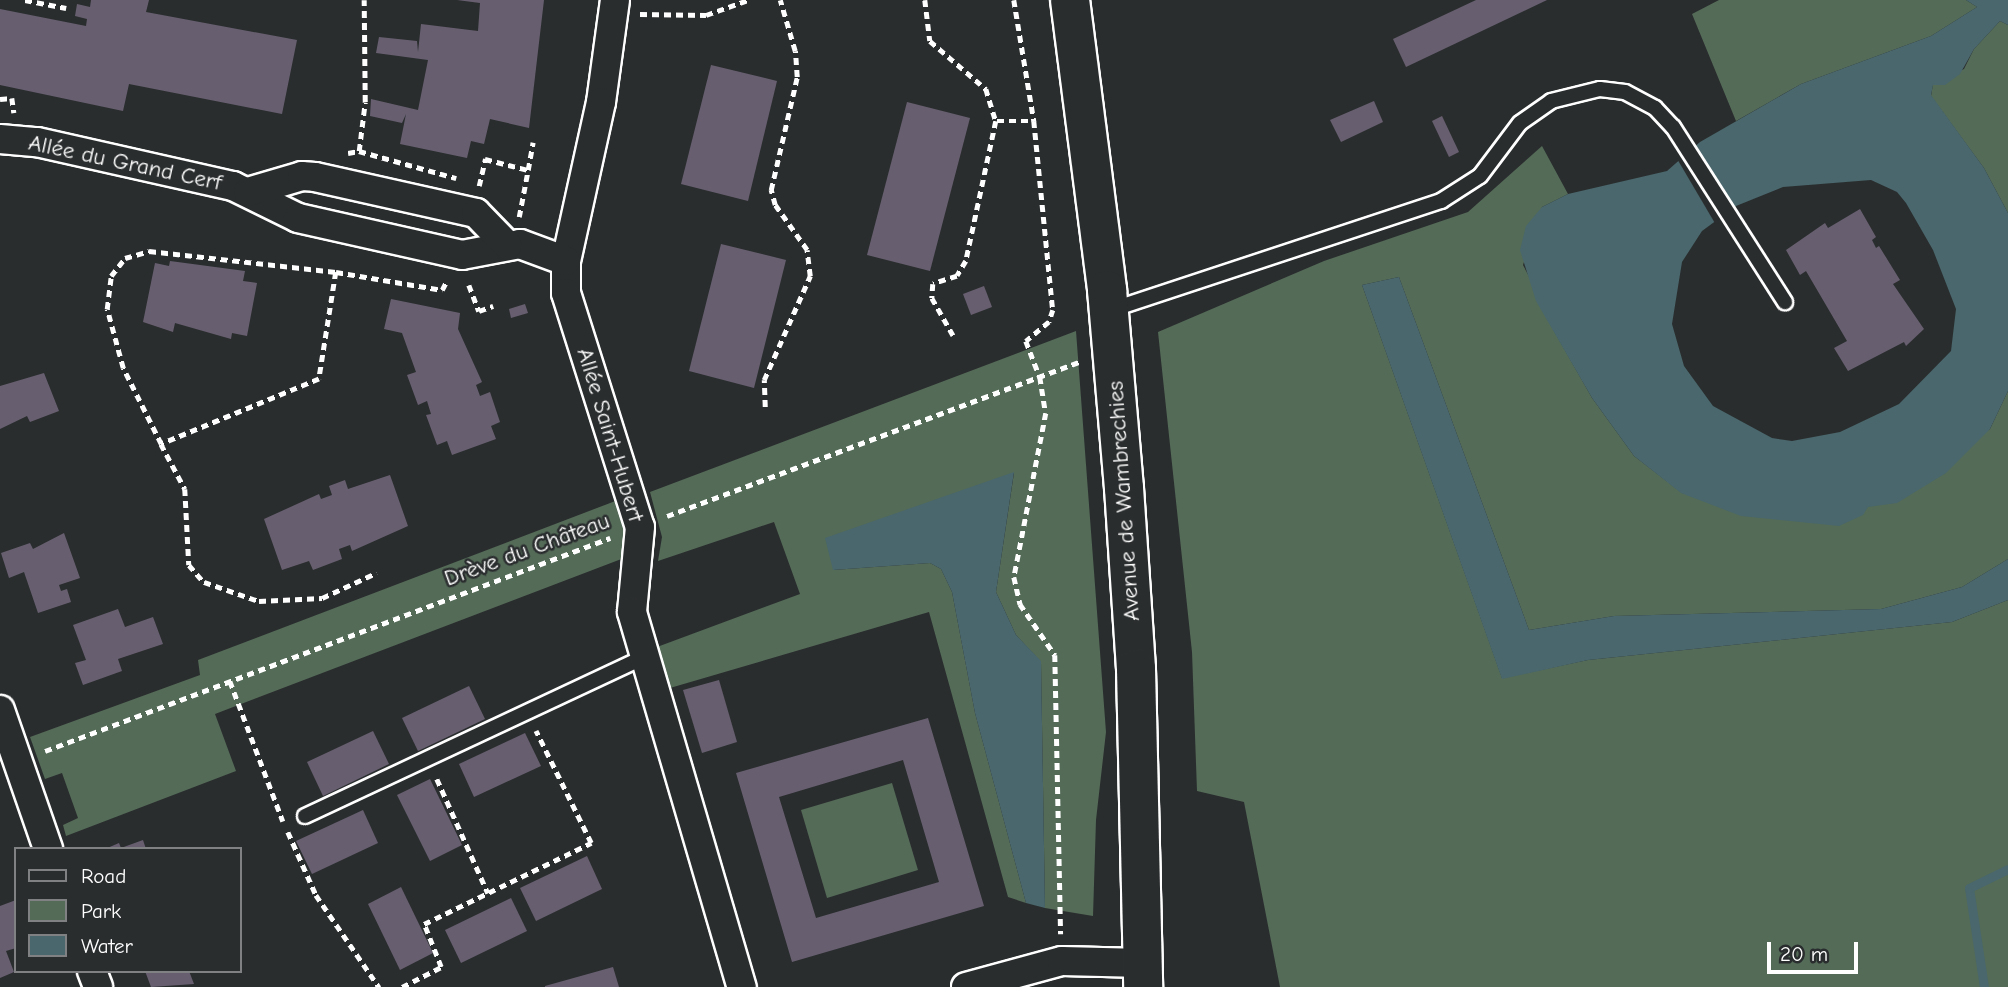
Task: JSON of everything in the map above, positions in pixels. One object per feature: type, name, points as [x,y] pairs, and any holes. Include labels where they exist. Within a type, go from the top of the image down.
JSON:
[{"type":"main road","name":"Avenue de Wambrechies","points":[[1072,6],[1110,310],[1136,669],[1143,975]]},
{"type":"street","name":"Allée Saint-Hubert","points":[[623,6],[566,261],[566,293],[640,527],[630,598],[742,987]]},
{"type":"street","name":"Allée du Grand Cerf","points":[[0,139],[37,142],[248,192],[298,218],[462,255],[508,245]]},
{"type":"street","name":"Allée du Grand Cerf","points":[[248,192],[302,176],[315,177],[476,213],[508,245]]},
{"type":"street","points":[[508,245],[531,247],[566,261]]},
{"type":"street","points":[[0,710],[47,847]]},
{"type":"street","points":[[966,987],[1062,961],[1143,975]]},
{"type":"lane","points":[[1110,310],[1441,201],[1480,176],[1520,123],[1551,101],[1600,89],[1625,92],[1655,108],[1673,127],[1785,302]]},
{"type":"lane","points":[[305,816],[645,657]]},
{"type":"path","points":[[25,0],[66,8]]},
{"type":"path","points":[[364,0],[365,102],[359,151],[456,175],[456,180],[478,195],[485,159],[528,170],[533,142]]},
{"type":"path","points":[[623,6],[675,17],[706,15],[748,0]]},
{"type":"path","points":[[765,407],[764,380],[810,276],[807,250],[775,205],[771,190],[797,77],[795,51],[780,0]]},
{"type":"path","points":[[925,0],[930,41],[986,89],[996,121],[966,261],[957,276],[933,284],[932,298],[953,335]]},
{"type":"path","points":[[1014,0],[1034,121],[1053,310],[1049,322],[1026,341],[1040,377],[1046,413],[1014,577],[1020,604],[1055,655],[1062,961]]},
{"type":"path","points":[[996,121],[1034,121]]},
{"type":"path","points":[[376,573],[322,598],[259,601],[204,582],[189,565],[185,489],[123,368],[107,309],[111,276],[124,258],[149,251],[336,272],[442,290],[446,280],[471,285],[478,311],[493,306]]},
{"type":"path","points":[[161,444],[319,379],[336,272]]},
{"type":"path","name":"Drève du Château","points":[[16,762],[1089,358]]},
{"type":"path","points":[[402,987],[442,967],[424,924],[591,843],[526,712]]},
{"type":"path","points":[[428,758],[488,893]]},
{"type":"green space","points":[[1719,0],[1966,0],[1977,7],[1931,36],[1801,84],[1736,121],[1692,14]]},
{"type":"green space","points":[[2000,21],[2008,25],[2008,213],[1984,168],[1931,96],[1933,84],[1964,69],[1974,49]]},
{"type":"green space","points":[[1542,146],[1568,194],[1542,207],[1523,265],[1538,294],[1537,301],[1592,398],[1634,456],[1682,493],[1867,507],[1990,429],[2008,391],[2008,559],[1962,587],[1881,609],[1614,616],[1529,630],[1399,277],[1362,285],[1502,678],[1588,660],[1952,622],[2008,600],[2008,987],[1280,987],[1244,802],[1197,791],[1192,652],[1158,332],[1324,261],[1468,212]]},
{"type":"green space","points":[[1076,331],[1106,732],[1096,820],[1093,916],[1045,908],[1041,662],[1016,635],[996,592],[1014,473],[833,570],[930,563],[941,569],[952,592],[975,713],[1026,903],[1008,897],[929,612],[670,688],[657,647],[800,594],[774,522],[658,561],[662,537],[650,492]]},
{"type":"green space","points":[[618,500],[633,543],[624,558],[215,714],[236,771],[66,836],[63,825],[78,818],[62,773],[45,779],[30,737],[200,675],[198,660]]},
{"type":"green space","points":[[892,783],[918,870],[827,898],[801,810]]},
{"type":"water","points":[[1966,0],[2008,0],[2008,25],[2000,21],[1974,49],[1960,74],[1945,85],[1933,85],[1931,95],[1984,168],[2008,213],[2008,391],[1990,429],[1946,473],[1897,503],[1868,507],[1863,515],[1839,526],[1741,516],[1681,493],[1634,456],[1592,398],[1536,301],[1520,250],[1526,226],[1542,207],[1568,194],[1667,171],[1700,142],[1801,84],[1931,36],[1977,7]],"holes":[[[1871,180],[1897,192],[1933,250],[1956,309],[1951,351],[1899,404],[1840,432],[1792,441],[1772,438],[1713,406],[1684,366],[1672,324],[1682,262],[1702,231],[1736,206],[1783,187]]]},
{"type":"water","points":[[1399,277],[1529,630],[1614,616],[1881,609],[1962,587],[2008,559],[2008,600],[1952,622],[1588,660],[1502,679],[1362,285]]},
{"type":"water","points":[[1014,472],[996,592],[1016,635],[1041,661],[1045,908],[1026,903],[975,713],[952,592],[941,569],[930,563],[833,570],[825,538]]},
{"type":"pier","points":[[1694,142],[1735,211],[1716,225],[1676,157]]},
{"type":"building","points":[[91,0],[149,0],[146,12],[297,40],[282,114],[129,84],[123,111],[0,85],[0,9],[86,26],[87,19],[75,16],[77,4],[90,7]]},
{"type":"building","points":[[457,0],[544,0],[529,128],[490,119],[484,144],[471,141],[467,158],[400,144],[406,114],[402,123],[370,116],[371,99],[418,110],[428,60],[376,53],[379,37],[417,41],[418,52],[421,24],[478,31],[480,3]]},
{"type":"building","points":[[1476,0],[1547,0],[1406,67],[1393,39]]},
{"type":"building","points":[[711,65],[777,81],[748,201],[681,184]]},
{"type":"building","points":[[1374,101],[1383,122],[1341,142],[1330,120]]},
{"type":"building","points":[[907,102],[970,118],[930,271],[867,255]]},
{"type":"building","points":[[1442,116],[1459,152],[1449,157],[1432,121]]},
{"type":"building","points":[[1860,209],[1876,237],[1872,240],[1876,248],[1879,246],[1900,280],[1893,284],[1924,329],[1906,346],[1904,342],[1848,371],[1834,348],[1847,341],[1806,271],[1800,275],[1786,250],[1825,223],[1828,228]]},
{"type":"building","points":[[721,244],[786,260],[754,388],[689,371]]},
{"type":"building","points":[[170,261],[245,271],[243,281],[257,283],[247,336],[232,333],[231,339],[175,323],[173,332],[143,322],[155,263],[169,266]]},
{"type":"building","points":[[984,286],[992,307],[971,315],[963,294]]},
{"type":"building","points":[[391,299],[460,313],[458,329],[482,382],[476,385],[480,396],[490,392],[500,422],[491,426],[496,439],[452,455],[447,441],[437,445],[426,415],[431,414],[427,401],[418,405],[407,375],[416,372],[402,333],[384,329]]},
{"type":"building","points":[[525,304],[528,313],[511,318],[509,309]]},
{"type":"building","points":[[44,373],[59,411],[30,422],[27,416],[0,429],[0,386]]},
{"type":"building","points":[[390,475],[408,526],[352,551],[350,545],[339,549],[342,559],[313,570],[309,561],[282,570],[264,519],[319,494],[321,499],[332,495],[329,486],[345,480],[348,489]]},
{"type":"building","points":[[64,533],[80,578],[59,585],[61,591],[67,589],[71,602],[38,613],[24,572],[9,578],[1,553],[30,543],[33,549]]},
{"type":"building","points":[[118,609],[125,627],[153,617],[163,644],[118,659],[122,671],[83,685],[75,663],[86,660],[73,625]]},
{"type":"building","points":[[719,680],[737,742],[702,753],[683,690]]},
{"type":"building","points":[[469,686],[485,719],[418,751],[402,718]]},
{"type":"building","points":[[928,718],[984,906],[792,962],[736,773]],"holes":[[[903,760],[939,882],[816,918],[779,797]]]},
{"type":"building","points":[[373,731],[389,764],[323,796],[307,762]]},
{"type":"building","points":[[525,733],[541,766],[474,797],[459,764]]},
{"type":"building","points":[[430,779],[462,845],[430,861],[397,795]]},
{"type":"building","points":[[363,810],[378,843],[312,874],[296,841]]},
{"type":"building","points":[[143,840],[145,847],[124,847]]},
{"type":"building","points":[[587,856],[602,889],[536,921],[520,888]]},
{"type":"building","points":[[401,887],[433,953],[400,970],[368,904]]},
{"type":"building","points":[[511,898],[527,931],[461,963],[445,930]]},
{"type":"building","points":[[14,901],[14,949],[6,951],[14,972],[0,978],[0,906]]},
{"type":"building","points":[[613,967],[619,987],[545,987],[545,986]]},
{"type":"building","points":[[146,973],[190,973],[194,984],[151,987]]},
{"type":"waterway","points":[[1984,987],[1969,888],[2008,869]]}]
